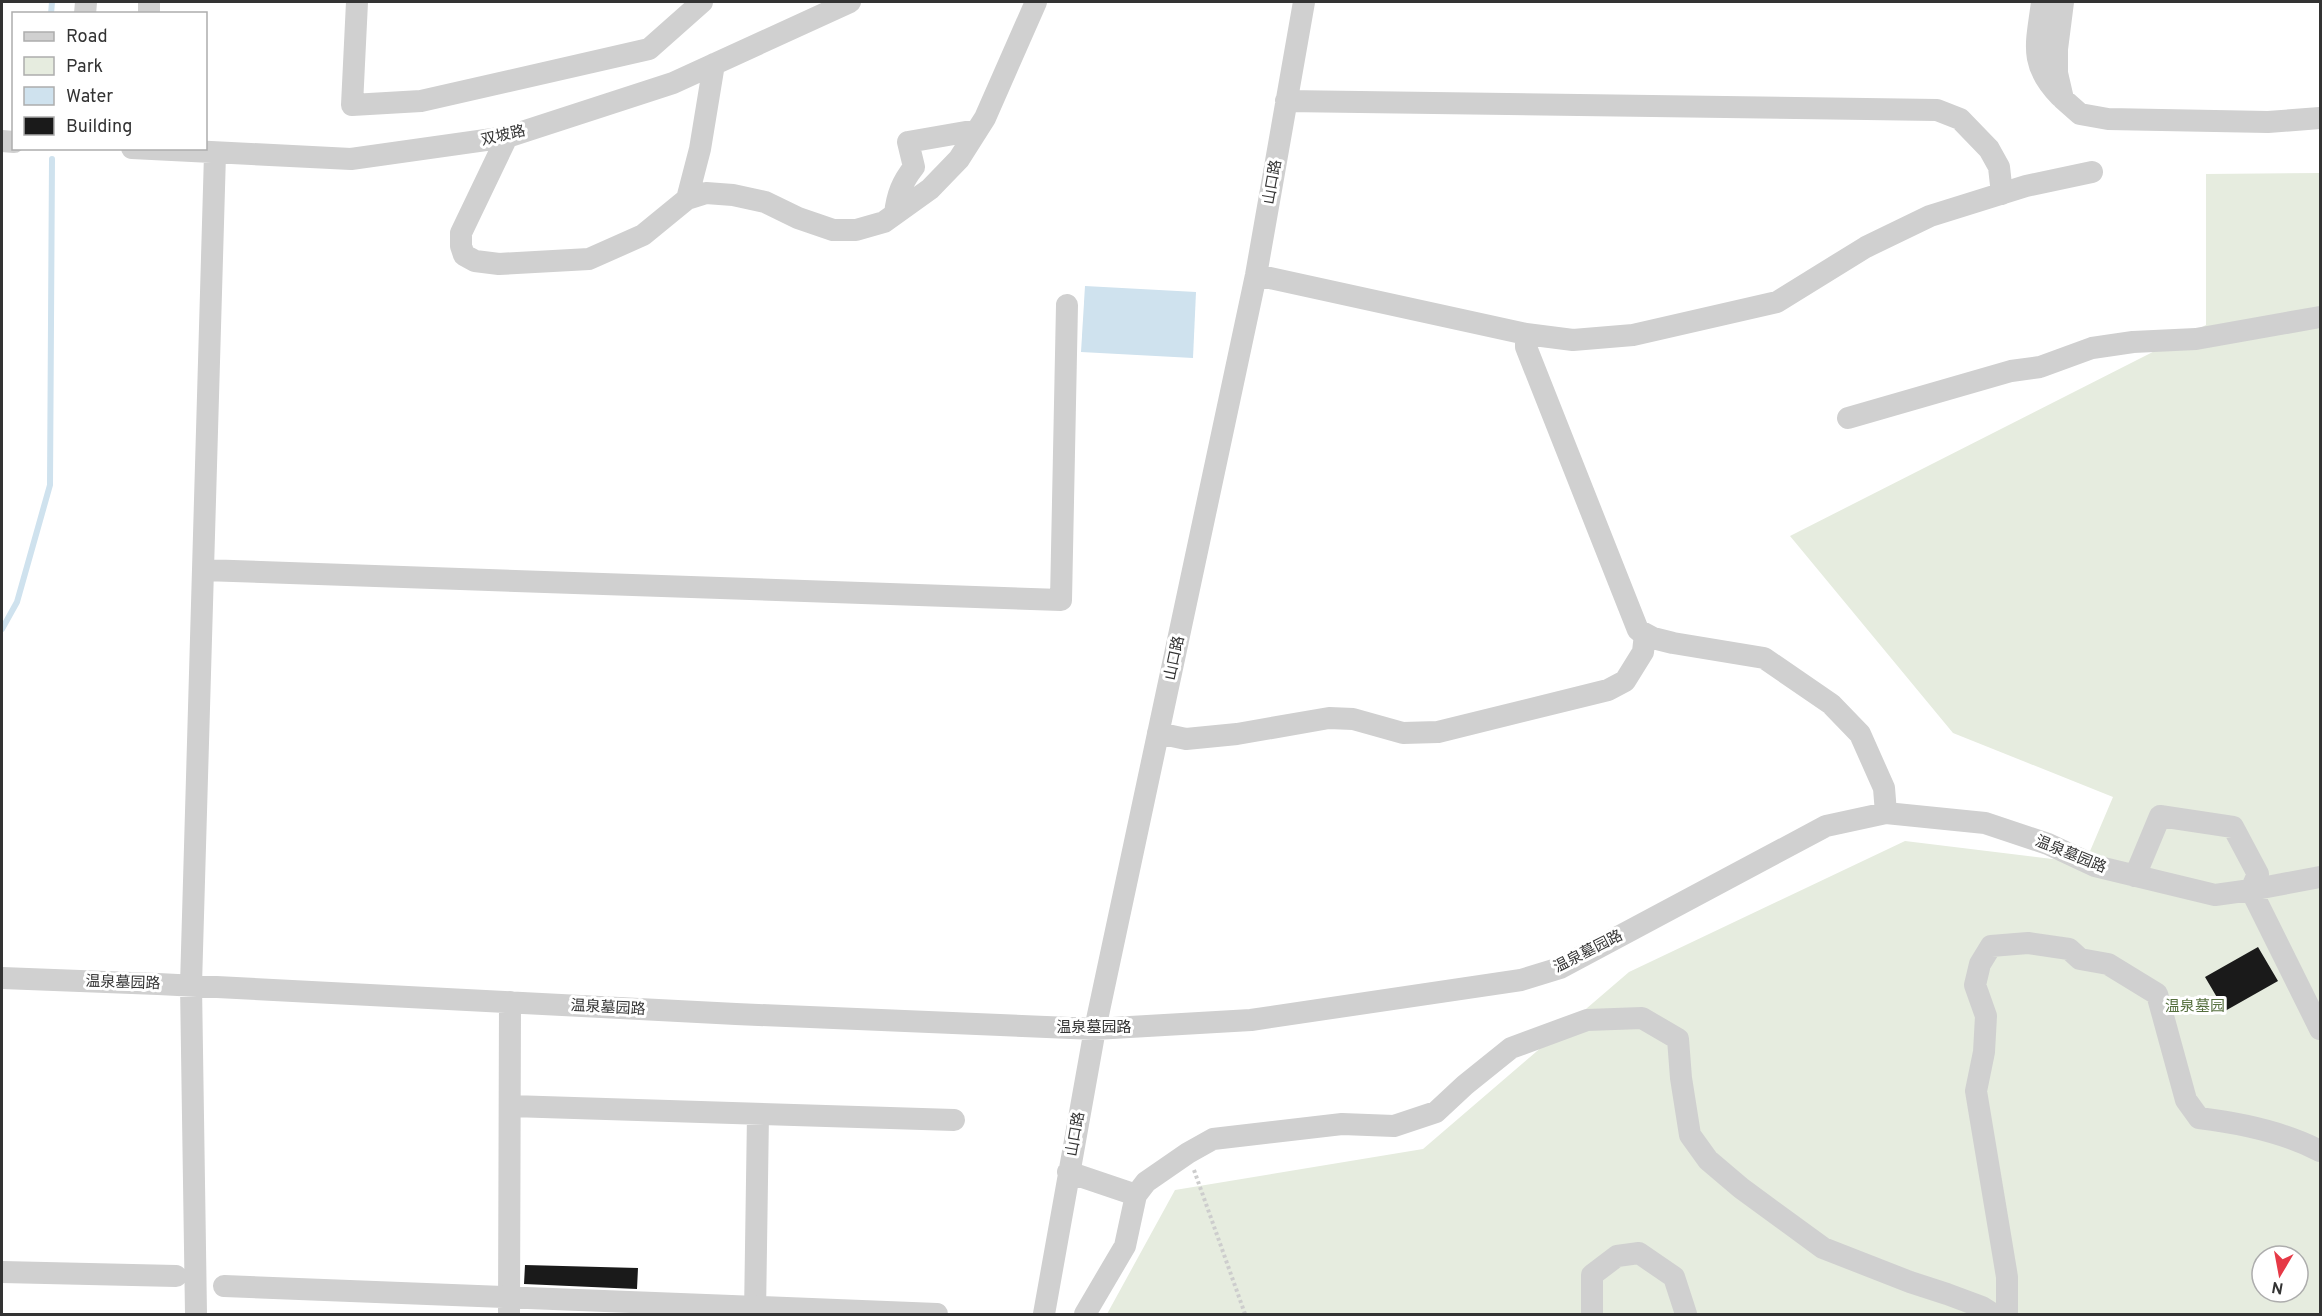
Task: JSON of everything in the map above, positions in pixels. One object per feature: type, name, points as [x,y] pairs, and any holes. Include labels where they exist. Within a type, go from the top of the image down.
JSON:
[{"type":"street","points":[[357,2],[352,105],[421,101],[649,49],[702,2]]},
{"type":"street","name":"双坡路","points":[[157,150],[351,159],[507,136],[674,83],[850,2]]},
{"type":"street","points":[[507,136],[461,233],[464,255],[475,261],[499,264],[589,259],[643,236],[687,199],[705,193],[734,195],[765,201],[798,218],[833,230],[856,230],[884,222],[930,189],[959,159],[977,130],[1017,50],[1036,2]]},
{"type":"street","name":"山口路","points":[[1044,1314],[1095,1029],[1256,275],[1304,2]]},
{"type":"street","points":[[2042,2],[2037,61],[2045,81],[2080,114],[2108,119],[2268,122],[2320,118]]},
{"type":"street","points":[[2063,2],[2057,65],[2063,99]]},
{"type":"street","points":[[687,199],[700,149],[714,64]]},
{"type":"street","points":[[1286,101],[1937,110],[1960,119],[1989,149],[1999,167],[2002,194]]},
{"type":"street","points":[[895,214],[903,181],[914,167],[908,142],[977,130]]},
{"type":"street","points":[[196,1314],[191,985],[215,154]]},
{"type":"street","points":[[1256,275],[1526,334],[1573,340],[1632,335],[1777,302],[1876,242],[1930,216],[2026,186],[2092,172]]},
{"type":"street","points":[[203,570],[1061,600],[1067,305]]},
{"type":"street","points":[[1848,418],[2011,371],[2040,367],[2092,348],[2133,342],[2196,339],[2320,317]]},
{"type":"street","points":[[1526,334],[1526,347],[1638,630],[1673,643],[1764,658],[1831,704],[1860,734],[1884,788],[1886,813]]},
{"type":"street","points":[[1158,733],[1186,739],[1237,734],[1329,718],[1353,719],[1403,733],[1438,732],[1608,690],[1625,681],[1643,652],[1645,634]]},
{"type":"street","name":"温泉墓园路","points":[[2,978],[191,985],[1095,1029],[1251,1020],[1373,1004],[1521,980],[1560,968],[1826,826],[1886,813],[1985,823],[2048,844],[2095,866],[2215,895],[2320,877]]},
{"type":"street","points":[[2135,876],[2160,816],[2233,827],[2258,874],[2251,890],[2320,1029]]},
{"type":"street","points":[[2007,1314],[2007,1277],[1976,1091],[1984,1052],[1986,1016],[1975,985],[1980,964],[1991,946],[2028,943],[2069,949],[2080,959],[2108,964],[2157,994],[2186,1100],[2199,1118],[2227,1121],[2302,1142],[2320,1151]]},
{"type":"street","points":[[509,1306],[510,1002]]},
{"type":"street","points":[[1084,1314],[1125,1246],[1136,1195],[1146,1182],[1188,1152],[1213,1139],[1342,1124],[1394,1126],[1436,1112],[1511,1048],[1587,1020],[1642,1018],[1678,1039],[1681,1078],[1690,1135],[1708,1160],[1724,1174],[1823,1248],[1982,1307],[1993,1314]]},
{"type":"street","points":[[511,1106],[954,1120]]},
{"type":"street","points":[[755,1310],[758,1114]]},
{"type":"street","points":[[1068,1172],[1136,1195]]},
{"type":"street","points":[[1593,1314],[1592,1275],[1617,1256],[1639,1253],[1674,1277],[1686,1314]]},
{"type":"street","points":[[2,1272],[176,1276]]},
{"type":"street","points":[[224,1286],[509,1306],[937,1314]]},
{"type":"path","points":[[1188,1152],[1245,1314]]},
{"type":"green space","name":"温泉墓园","points":[[2320,173],[2320,1314],[1107,1314],[1175,1190],[1423,1149],[1629,972],[1905,841],[2085,863],[2113,797],[1953,733],[1790,536],[2206,325],[2206,174]]},
{"type":"water","points":[[1085,286],[1196,292],[1193,358],[1081,352]]},
{"type":"building","points":[[2258,947],[2278,981],[2225,1011],[2205,977]]},
{"type":"building","points":[[525,1265],[638,1268],[637,1289],[524,1284]]},
{"type":"waterway","points":[[51,12],[52,2]]},
{"type":"waterway","points":[[2,629],[17,602],[50,485],[52,159]]}]
